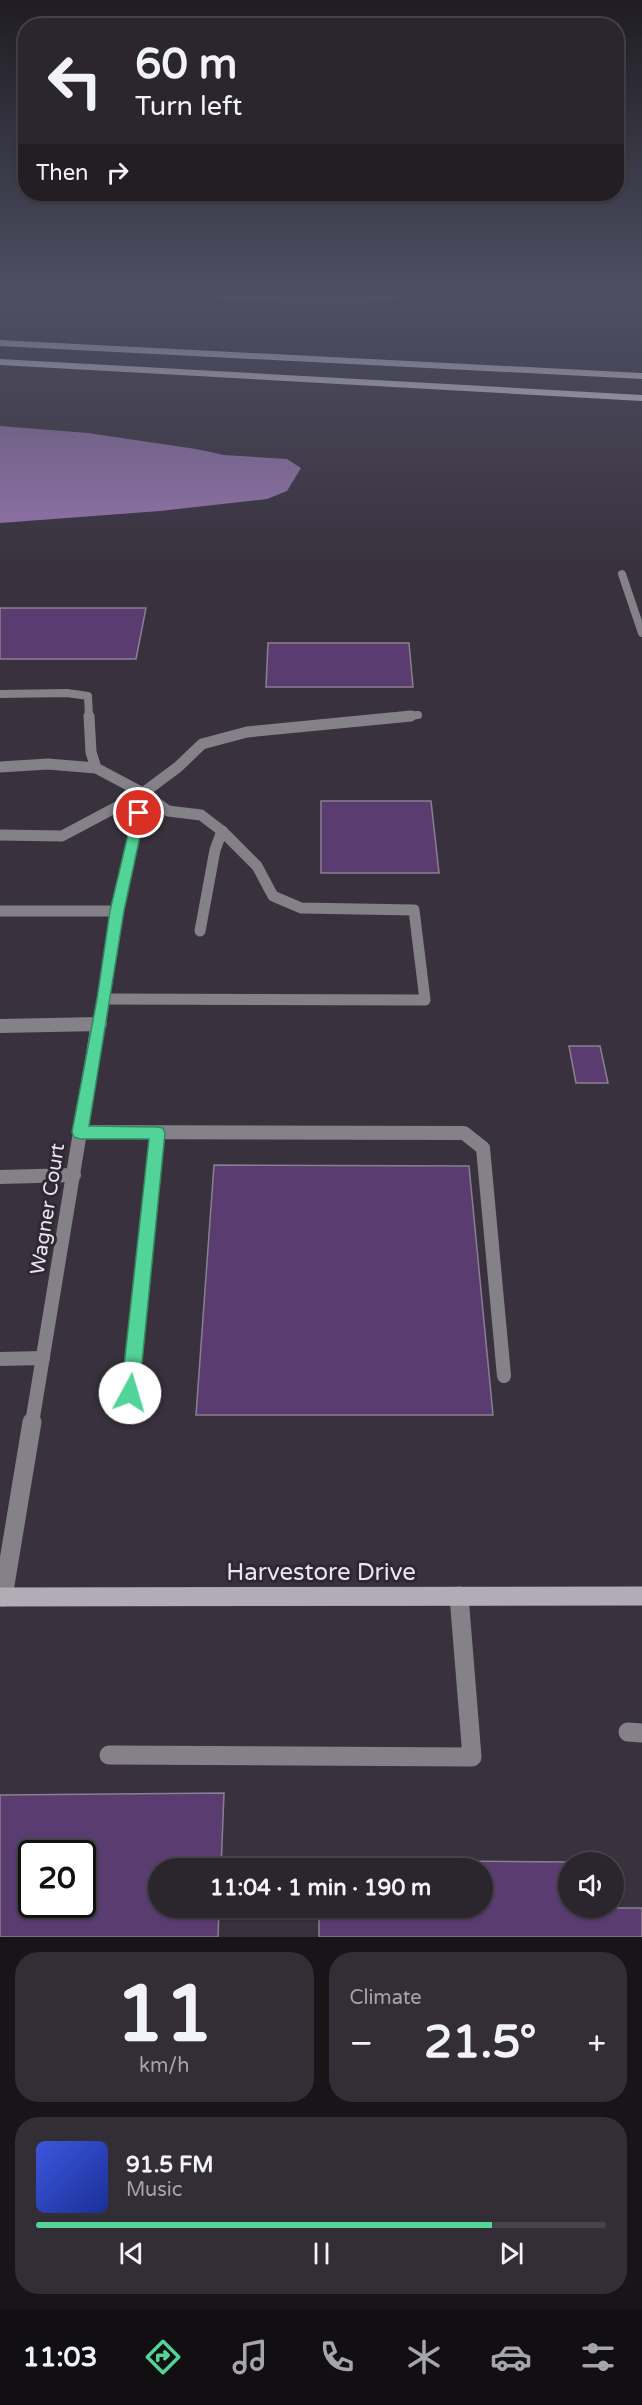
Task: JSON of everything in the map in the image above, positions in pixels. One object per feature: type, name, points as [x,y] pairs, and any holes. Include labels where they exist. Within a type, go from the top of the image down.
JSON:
[{"type":"highway","points":[[399,384],[642,398]]},
{"type":"street","points":[[622,574],[642,633]]},
{"type":"street","points":[[0,694],[68,693],[87,696],[91,752],[96,768]]},
{"type":"street","points":[[0,835],[62,836],[143,793],[178,767],[202,744],[247,732],[418,714]]},
{"type":"street","points":[[0,767],[48,764],[96,768],[143,793],[168,811],[201,815],[222,831],[257,866],[273,896],[301,908],[414,910],[425,1000],[104,999]]},
{"type":"street","name":"Wagner Court","points":[[1,1597],[100,1024],[117,911],[143,793]]},
{"type":"street","points":[[200,931],[215,850],[222,831]]},
{"type":"street","points":[[0,911],[117,911]]},
{"type":"street","points":[[0,1026],[100,1024]]},
{"type":"street","points":[[80,1132],[464,1133],[483,1148],[504,1376]]},
{"type":"street","points":[[130,1393],[157,1133]]},
{"type":"street","points":[[0,1176],[74,1175]]},
{"type":"street","points":[[0,1359],[43,1358]]},
{"type":"street","points":[[109,1755],[472,1757],[459,1596]]},
{"type":"street","name":"Harvestore Drive","points":[[1,1597],[642,1596]]},
{"type":"shaded area","points":[[0,426],[88,433],[224,455],[287,459],[301,468],[287,491],[267,499],[160,511],[0,523]]},
{"type":"building","points":[[0,608],[146,608],[136,659],[0,659]]},
{"type":"building","points":[[268,643],[409,643],[413,687],[266,687]]},
{"type":"building","points":[[321,801],[431,801],[439,873],[321,873]]},
{"type":"building","points":[[569,1046],[600,1046],[608,1083],[576,1083]]},
{"type":"building","points":[[214,1165],[469,1166],[493,1415],[196,1415]]},
{"type":"building","points":[[224,1793],[221,1858],[148,1858],[148,1918],[219,1918],[218,1937],[0,1937],[0,1795]]},
{"type":"building","points":[[493,1861],[558,1862],[558,1918],[624,1918],[624,1908],[642,1908],[642,1937],[319,1937],[319,1918],[493,1918]]},
{"type":"route","points":[[130,1393],[157,1133],[80,1132],[117,911],[139,813]]}]
